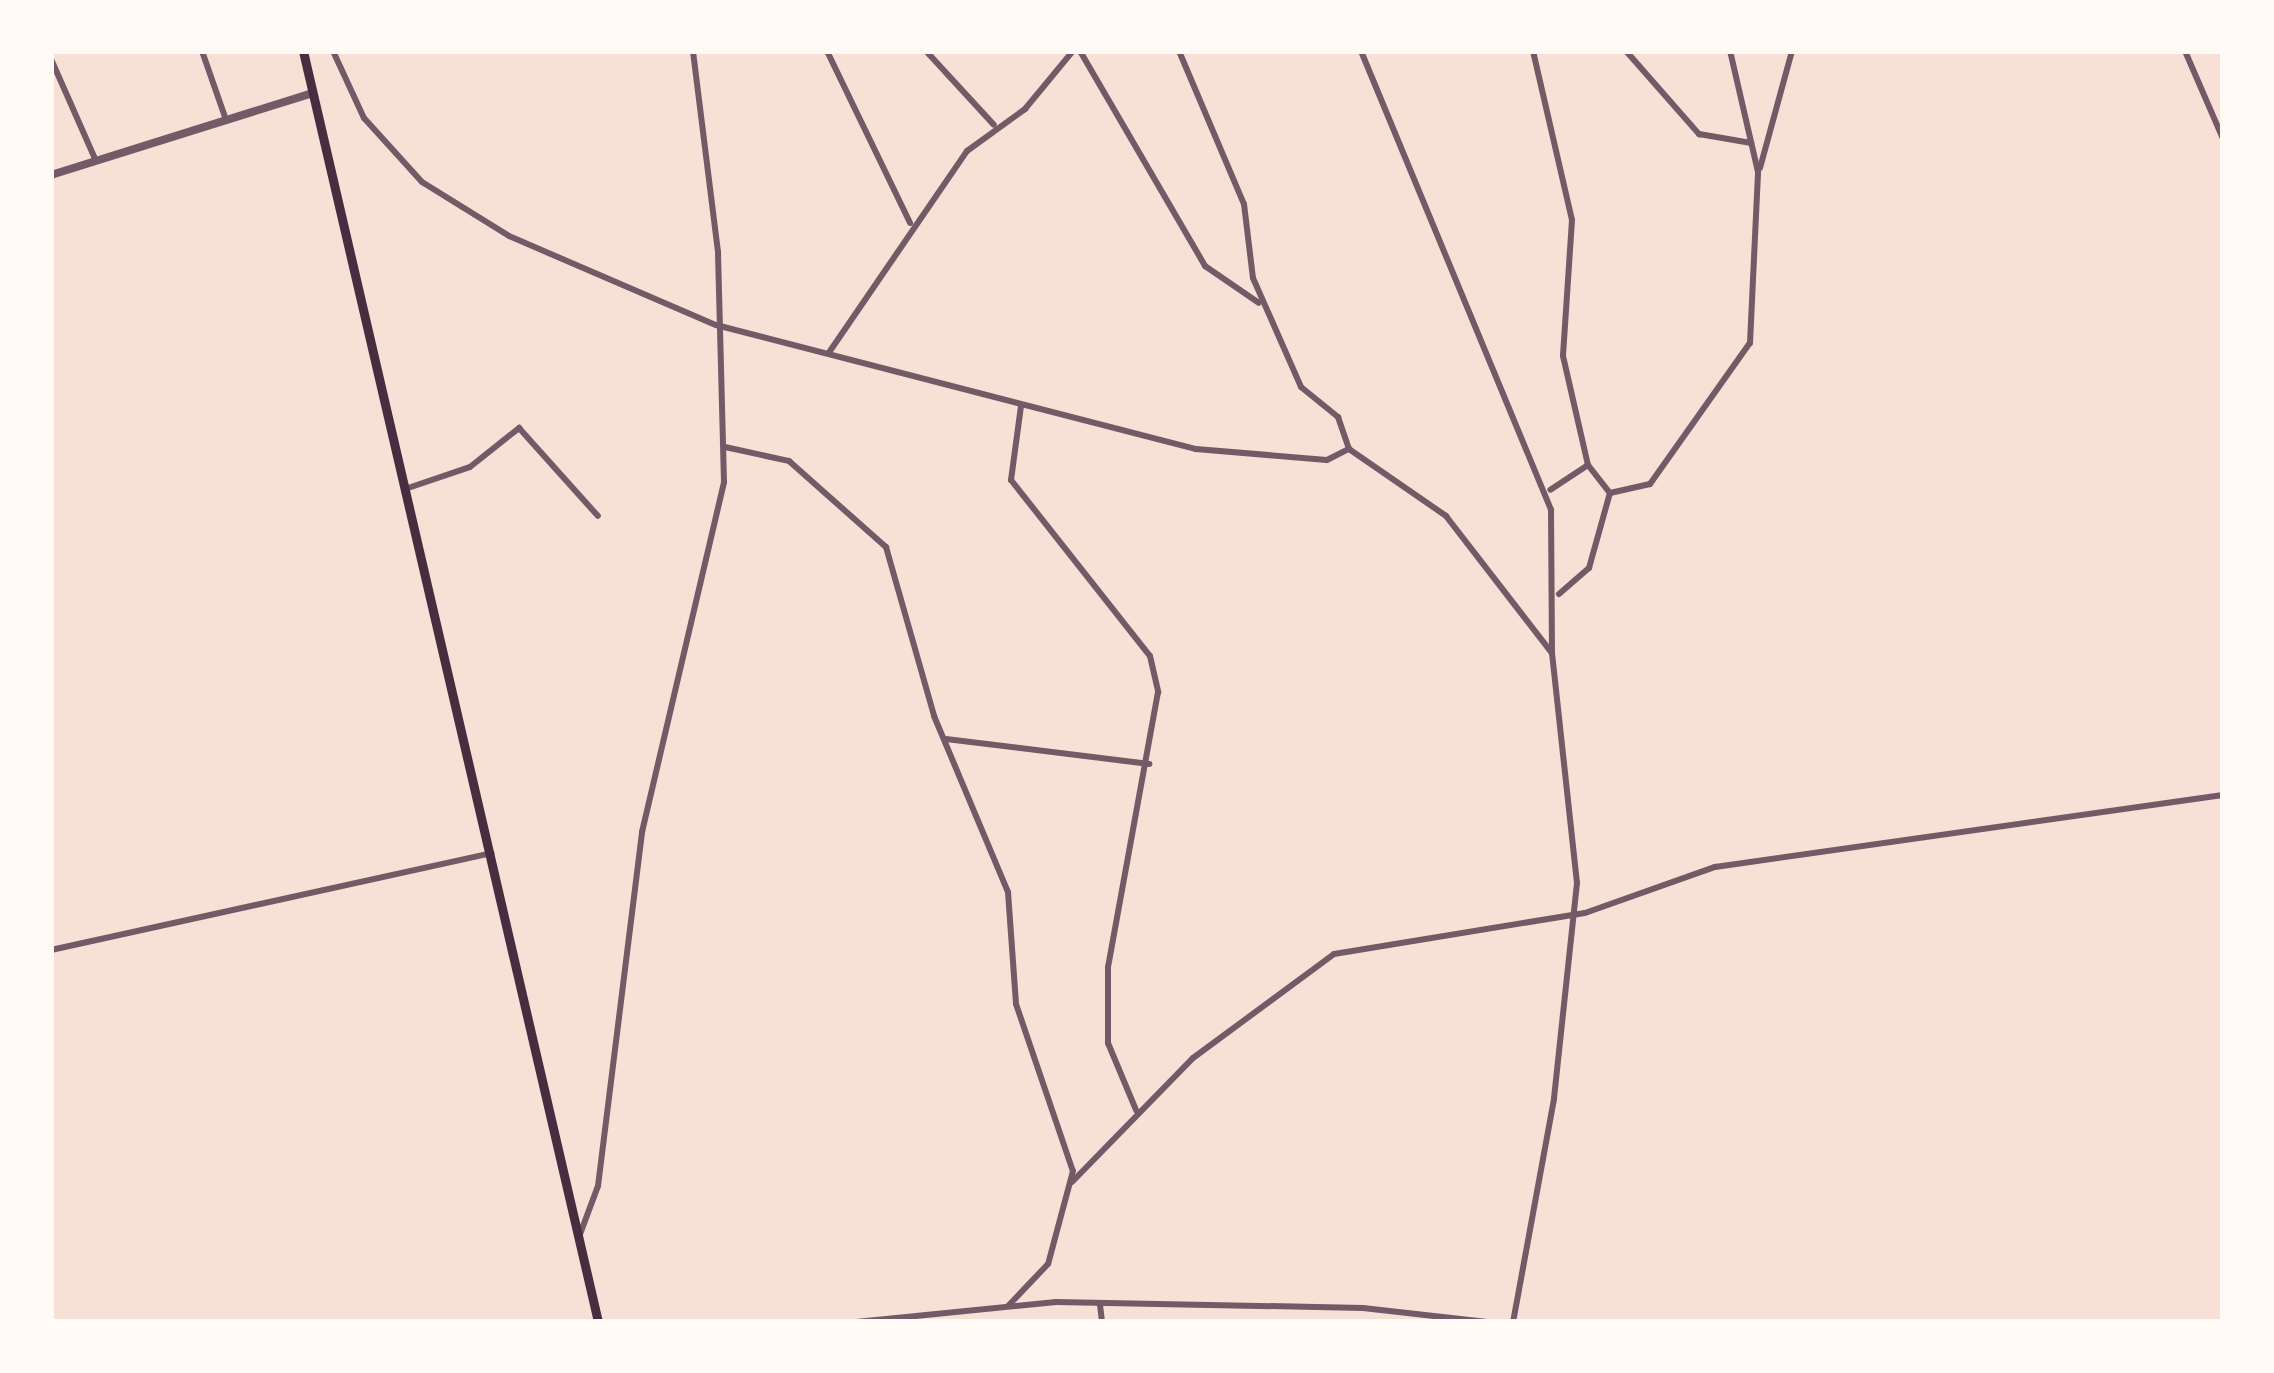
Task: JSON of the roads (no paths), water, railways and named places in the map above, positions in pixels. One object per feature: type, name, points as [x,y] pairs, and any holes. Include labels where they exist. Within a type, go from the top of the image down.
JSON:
[{"type":"main road","points":[[303,51],[598,1322]]},
{"type":"street","points":[[202,51],[225,118]]},
{"type":"street","points":[[333,51],[364,118],[422,182],[508,236],[716,325],[1196,449],[1327,460],[1349,448]]},
{"type":"street","points":[[579,1238],[598,1186],[642,832],[710,568],[725,447],[707,113],[693,51]]},
{"type":"street","points":[[827,51],[910,223]]},
{"type":"street","points":[[926,51],[994,125]]},
{"type":"street","points":[[830,351],[910,223],[994,125],[1024,109],[1076,51],[1205,266],[1261,304]]},
{"type":"street","points":[[1179,51],[1244,204],[1261,304],[1300,387],[1338,417],[1349,448],[1446,516],[1552,653]]},
{"type":"street","points":[[1361,51],[1548,491],[1558,594],[1552,653],[1572,912],[1554,1100],[1513,1322]]},
{"type":"street","points":[[1533,51],[1572,220],[1563,356],[1588,465],[1610,494]]},
{"type":"street","points":[[1626,51],[1699,134],[1753,143]]},
{"type":"street","points":[[1610,494],[1650,484],[1750,343],[1758,172],[1730,51]]},
{"type":"street","points":[[1758,172],[1792,51]]},
{"type":"street","points":[[2185,51],[2223,139]]},
{"type":"street","points":[[51,59],[96,160]]},
{"type":"street","points":[[51,175],[312,93]]},
{"type":"street","points":[[1021,406],[1008,462],[1017,492],[1150,656],[1158,692],[1150,764],[1108,968],[1108,1043],[1136,1110]]},
{"type":"street","points":[[408,488],[470,467],[519,428],[598,516]]},
{"type":"street","points":[[725,447],[789,461],[886,547],[946,739],[1008,892],[1016,1004],[1072,1182]]},
{"type":"street","points":[[1548,491],[1588,465]]},
{"type":"street","points":[[1558,594],[1588,568],[1610,494]]},
{"type":"street","points":[[946,739],[1150,764]]},
{"type":"street","points":[[1009,1305],[1048,1264],[1072,1182],[1136,1110],[1334,954],[1572,912],[1715,867],[2223,795]]},
{"type":"street","points":[[51,950],[491,854]]},
{"type":"street","points":[[856,1322],[1009,1305],[1363,1308],[1487,1322]]},
{"type":"street","points":[[1100,1305],[1102,1322]]}]
